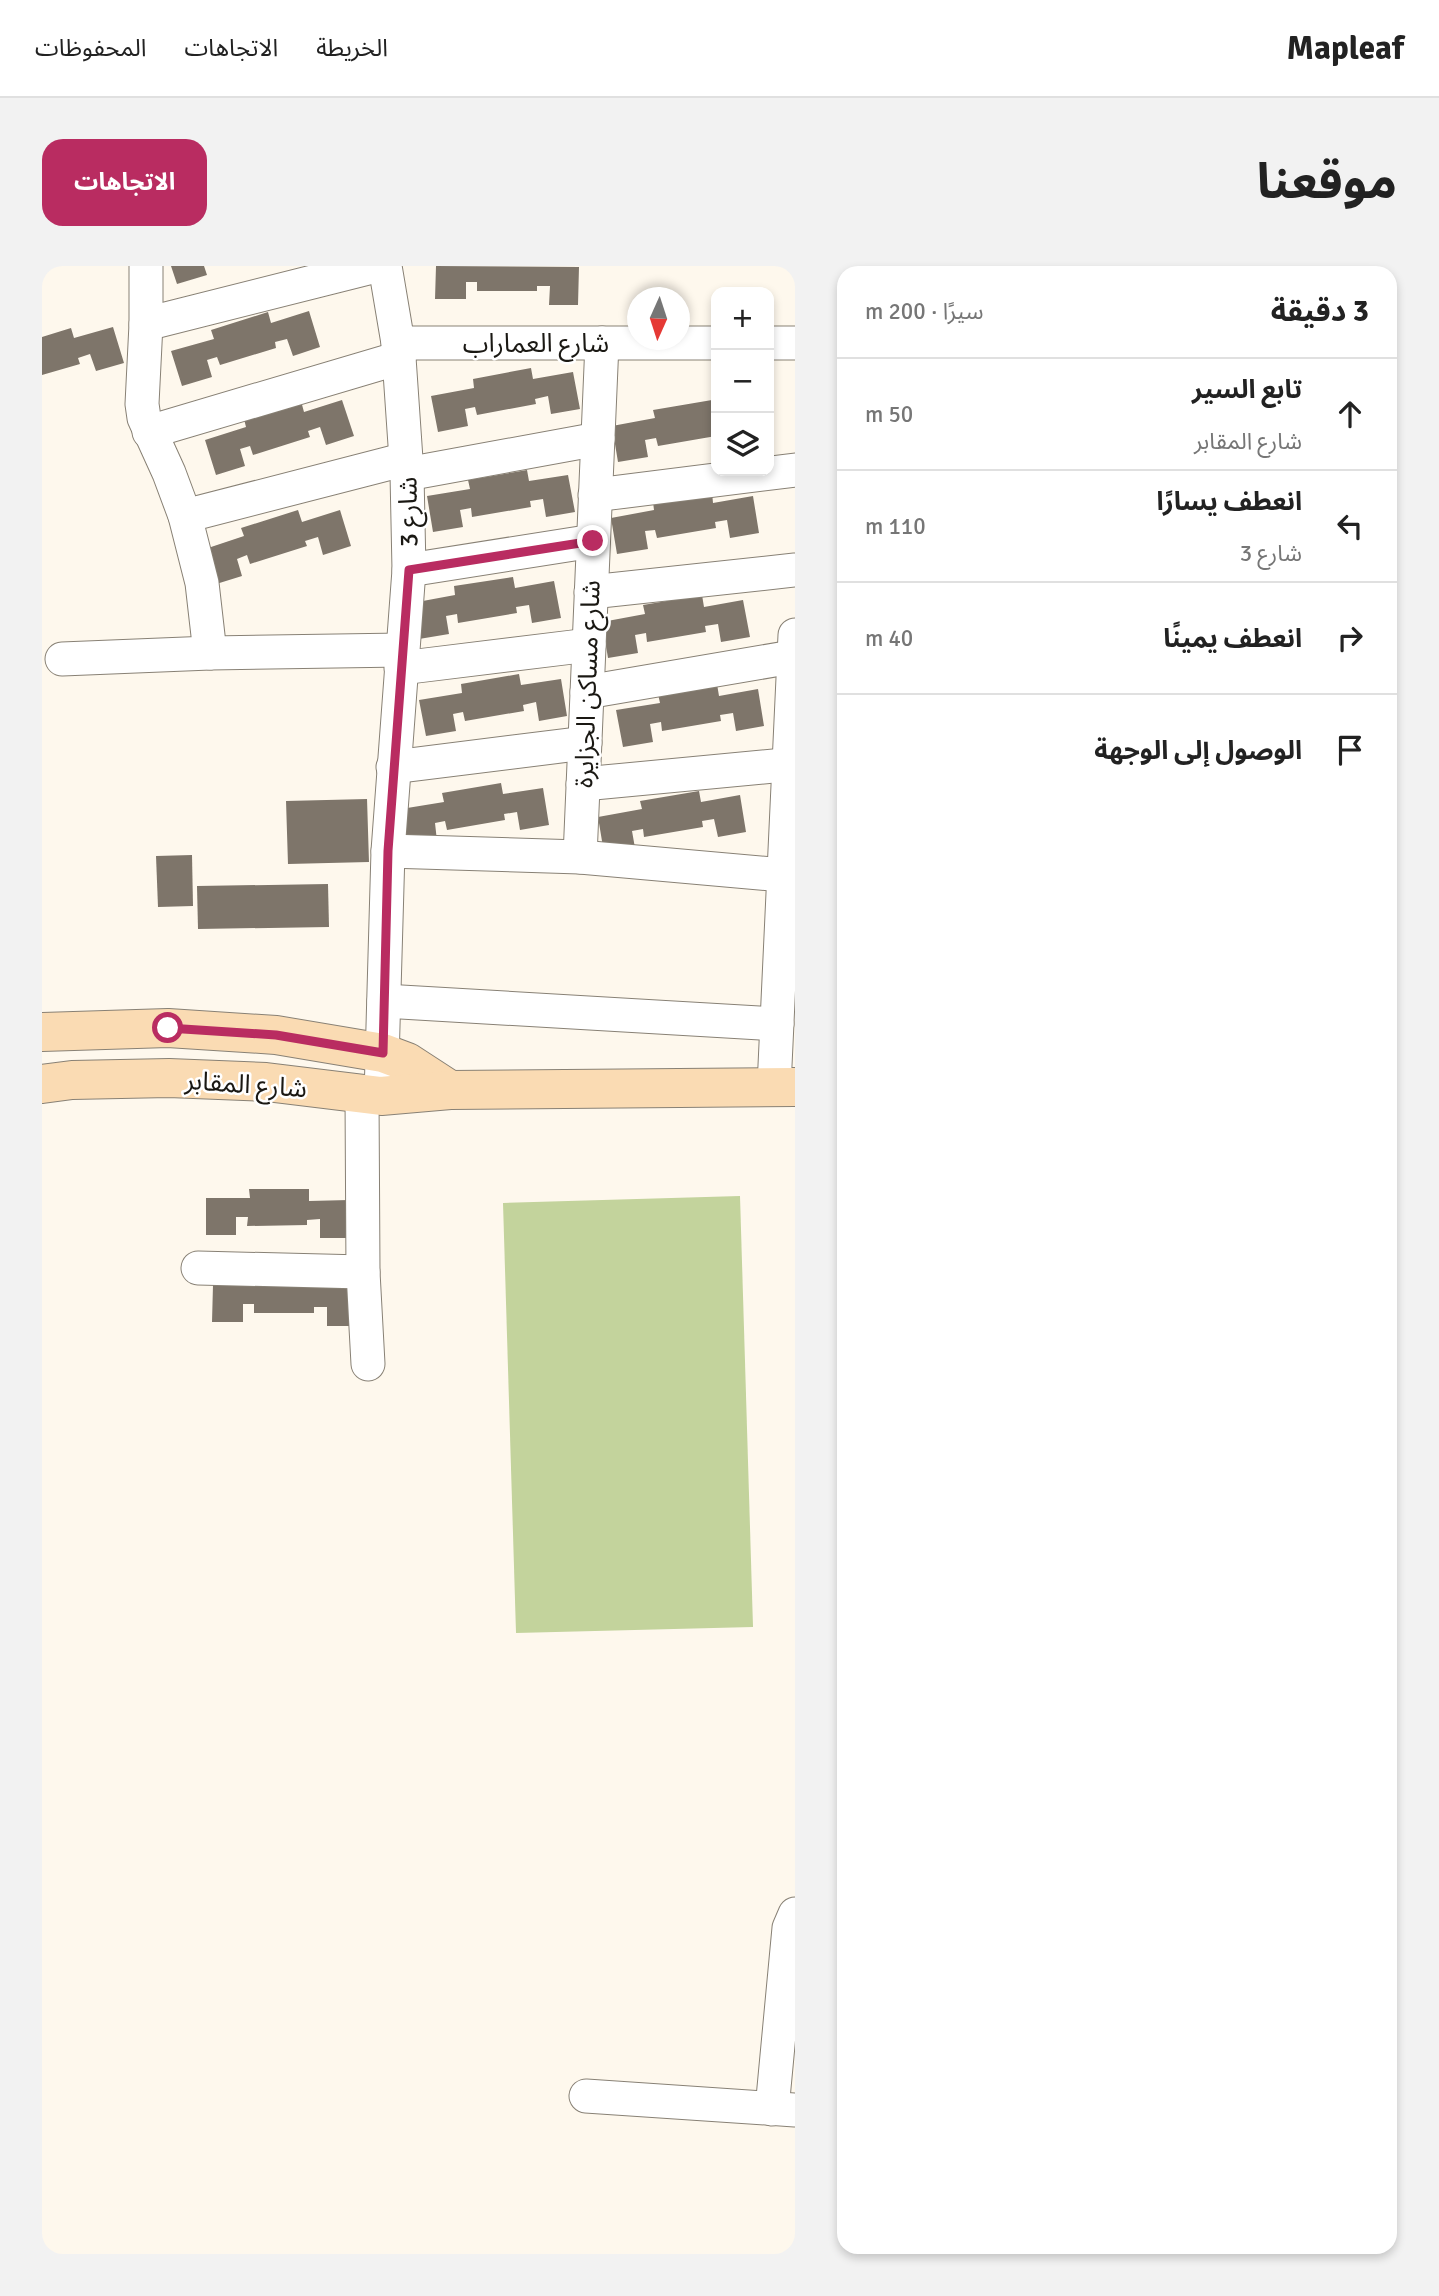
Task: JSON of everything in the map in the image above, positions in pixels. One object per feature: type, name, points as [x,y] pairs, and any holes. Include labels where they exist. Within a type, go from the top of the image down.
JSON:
[{"type":"street","points":[[146,266],[142,404],[149,432],[169,473],[185,516],[202,583],[209,653]]},
{"type":"street","points":[[146,324],[376,266]]},
{"type":"street","name":"شارع 3","points":[[368,1364],[363,1272],[371,1095],[383,1053],[388,851],[409,570],[407,467],[399,350],[385,266]]},
{"type":"street","name":"شارع العماراب","points":[[149,432],[399,350],[602,343],[711,343]]},
{"type":"street","name":"شارع مساكن الجزايرة","points":[[579,857],[602,343]]},
{"type":"street","points":[[774,343],[795,343]]},
{"type":"street","points":[[185,516],[407,467],[598,439]]},
{"type":"street","points":[[595,495],[795,470]]},
{"type":"street","points":[[409,570],[593,541]]},
{"type":"street","points":[[591,592],[795,570]]},
{"type":"street","points":[[62,659],[209,653],[401,659],[589,645]]},
{"type":"street","points":[[587,692],[794,646],[792,764],[783,875],[777,1024],[785,1087]]},
{"type":"street","points":[[393,767],[584,743]]},
{"type":"street","points":[[583,784],[792,764]]},
{"type":"street","points":[[388,851],[579,857],[783,875]]},
{"type":"street","points":[[384,1001],[777,1024]]},
{"type":"street","name":"شارع المقابر","points":[[42,1032],[168,1028],[276,1035],[383,1053],[407,1062],[450,1090]]},
{"type":"street","name":"شارع المقابر","points":[[42,1084],[72,1080],[169,1078],[266,1082],[371,1095],[450,1090],[785,1087]]},
{"type":"street","points":[[198,1268],[363,1272]]},
{"type":"street","points":[[586,2096],[784,2110],[789,1928],[795,1914]]},
{"type":"green space","points":[[740,1196],[753,1627],[516,1633],[503,1203]]},
{"type":"building","points":[[171,266],[204,266],[207,275],[177,284]]},
{"type":"building","points":[[436,266],[579,267],[578,305],[549,305],[550,286],[537,286],[537,291],[477,291],[477,282],[466,282],[466,299],[435,299]]},
{"type":"building","points":[[309,311],[320,347],[293,356],[287,339],[275,342],[276,348],[220,365],[217,357],[207,360],[212,377],[182,386],[171,351],[214,339],[211,330],[268,312],[271,323]]},
{"type":"building","points":[[113,327],[124,363],[96,371],[90,354],[78,358],[80,364],[42,375],[42,337],[71,328],[74,338]]},
{"type":"building","points":[[531,368],[533,379],[573,372],[580,409],[551,414],[548,396],[535,399],[536,404],[477,415],[475,407],[465,409],[468,426],[438,432],[431,396],[474,388],[473,379]]},
{"type":"building","points":[[342,400],[354,436],[326,445],[320,427],[308,431],[310,437],[253,455],[250,446],[240,449],[245,466],[216,475],[205,440],[246,427],[244,419],[301,401],[304,412]]},
{"type":"building","points":[[711,400],[711,437],[658,446],[656,438],[645,440],[648,457],[618,462],[612,426],[655,418],[653,410]]},
{"type":"building","points":[[527,470],[529,481],[568,475],[575,512],[546,517],[543,499],[530,501],[531,507],[472,517],[471,508],[460,510],[463,527],[433,532],[427,496],[470,489],[468,480]]},
{"type":"building","points":[[712,492],[713,503],[753,496],[759,533],[730,538],[727,520],[715,522],[716,528],[657,538],[655,530],[645,531],[648,549],[617,554],[611,518],[654,510],[653,502]]},
{"type":"building","points":[[298,510],[302,522],[340,510],[351,546],[323,555],[318,537],[305,541],[307,546],[250,564],[247,555],[237,559],[242,576],[213,585],[202,550],[244,536],[241,528]]},
{"type":"building","points":[[513,577],[515,588],[554,581],[561,618],[532,623],[529,605],[516,607],[517,613],[458,623],[457,614],[446,616],[449,634],[419,639],[412,603],[455,595],[454,586]]},
{"type":"building","points":[[702,595],[704,607],[743,600],[750,637],[721,642],[718,624],[705,626],[706,632],[647,642],[646,633],[635,635],[638,653],[608,658],[602,622],[645,614],[643,605]]},
{"type":"building","points":[[519,674],[521,685],[561,679],[567,716],[539,721],[536,702],[523,705],[524,711],[465,721],[463,712],[453,714],[456,731],[426,736],[419,700],[462,693],[461,684]]},
{"type":"building","points":[[717,684],[719,696],[758,689],[764,726],[736,731],[733,713],[720,715],[721,721],[662,731],[661,722],[650,724],[653,742],[623,747],[616,710],[660,703],[658,694]]},
{"type":"building","points":[[501,783],[503,794],[543,788],[549,825],[520,830],[517,812],[504,814],[505,820],[447,830],[445,821],[435,823],[437,841],[407,846],[401,809],[444,802],[442,793]]},
{"type":"building","points":[[699,791],[701,802],[740,795],[746,832],[718,837],[714,819],[702,821],[703,827],[644,837],[643,829],[632,831],[635,848],[604,853],[598,817],[642,809],[640,801]]},
{"type":"building","points":[[367,799],[369,862],[288,864],[286,801]]},
{"type":"building","points":[[192,855],[193,906],[158,907],[156,856]]},
{"type":"building","points":[[328,884],[329,927],[198,929],[197,886]]},
{"type":"building","points":[[249,1189],[309,1189],[309,1201],[349,1200],[349,1238],[320,1238],[320,1219],[307,1220],[307,1225],[247,1226],[248,1217],[236,1217],[236,1235],[206,1235],[206,1198],[250,1198]]},
{"type":"building","points":[[316,1276],[316,1288],[356,1288],[356,1326],[327,1326],[327,1307],[314,1307],[314,1313],[254,1313],[254,1304],[243,1304],[243,1322],[212,1322],[213,1285],[256,1285]]},
{"type":"route","points":[[168,1028],[276,1035],[383,1053],[388,851],[409,570],[593,541]]}]
